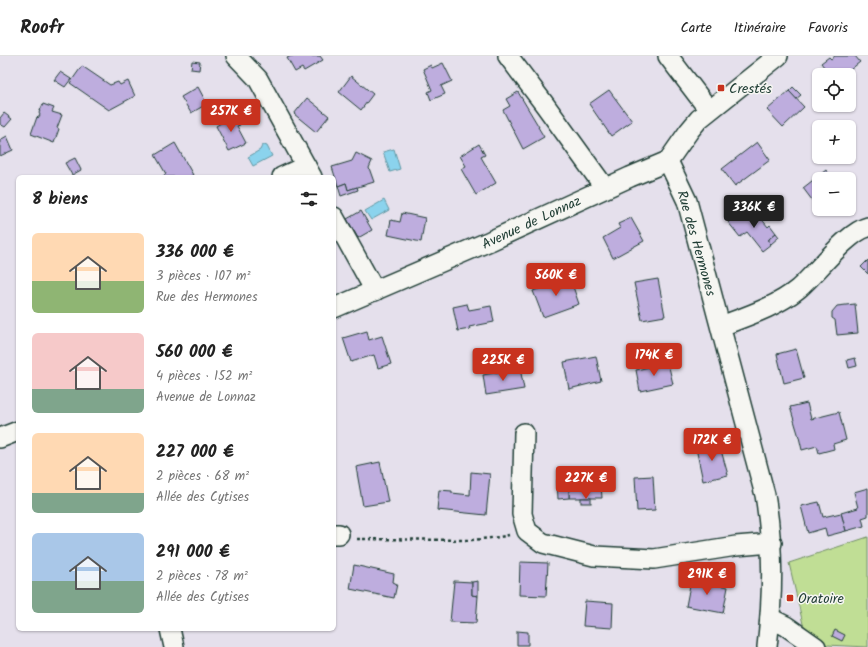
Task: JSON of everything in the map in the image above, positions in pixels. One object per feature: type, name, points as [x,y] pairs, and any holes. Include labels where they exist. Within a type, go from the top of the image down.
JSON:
[{"type":"street","points":[[236,56],[258,79],[309,171],[291,175]]},
{"type":"street","points":[[253,56],[258,79]]},
{"type":"street","points":[[508,56],[605,188]]},
{"type":"street","points":[[668,56],[709,110]]},
{"type":"street","points":[[668,161],[691,128],[709,110],[778,56]]},
{"type":"street","name":"Avenue de Lonnaz","points":[[336,307],[490,241],[668,161]]},
{"type":"street","name":"Rue des Hermones","points":[[668,161],[687,201],[761,479],[768,511],[772,543],[773,574],[767,647]]},
{"type":"street","points":[[336,221],[375,291]]},
{"type":"street","points":[[721,326],[764,309],[787,297],[807,281],[848,239],[868,227]]},
{"type":"street","points":[[0,438],[16,432]]},
{"type":"street","points":[[524,433],[522,514],[527,531],[543,543],[594,556],[654,559],[736,546],[772,543]]},
{"type":"street","points":[[770,618],[786,626],[816,647]]},
{"type":"street","points":[[170,631],[174,647]]},
{"type":"path","points":[[337,534],[356,539],[472,540],[500,537],[527,531]]},
{"type":"green space","points":[[868,537],[868,647],[826,645],[815,640],[803,624],[789,563]]},
{"type":"water","points":[[264,145],[267,146],[272,156],[253,166],[248,157],[260,150]]},
{"type":"water","points":[[394,149],[400,169],[390,172],[383,152]]},
{"type":"water","points":[[384,200],[389,210],[371,220],[365,211]]},
{"type":"building","points":[[291,56],[320,56],[323,60],[304,71],[302,68],[295,72],[287,58]]},
{"type":"building","points":[[835,56],[855,56],[860,62],[852,68],[825,68],[821,63],[829,57],[831,59]]},
{"type":"building","points":[[192,61],[200,62],[199,70],[191,69]]},
{"type":"building","points":[[443,63],[452,81],[441,86],[445,94],[431,100],[428,92],[432,90],[423,69],[431,65],[432,68]]},
{"type":"building","points":[[82,66],[110,85],[118,82],[120,85],[128,81],[135,96],[109,110],[70,83]]},
{"type":"building","points":[[60,72],[71,79],[65,87],[54,80]]},
{"type":"building","points":[[351,76],[373,94],[361,110],[339,92]]},
{"type":"building","points":[[198,87],[207,104],[191,113],[181,97]]},
{"type":"building","points":[[793,87],[801,95],[796,99],[789,91]]},
{"type":"building","points":[[609,90],[632,121],[611,136],[589,104]]},
{"type":"building","points":[[789,91],[804,107],[783,127],[767,110]]},
{"type":"building","points":[[518,92],[544,137],[523,149],[503,110],[510,106],[506,99]]},
{"type":"building","points":[[307,98],[329,116],[316,132],[294,114]]},
{"type":"building","points":[[43,104],[54,108],[52,112],[62,115],[57,128],[59,129],[54,143],[31,134],[37,117],[38,118],[40,115],[39,113]]},
{"type":"building","points":[[4,113],[12,119],[5,127],[0,124],[0,118]]},
{"type":"building","points":[[234,115],[240,125],[237,126],[246,143],[229,151],[216,126]]},
{"type":"building","points":[[7,136],[13,150],[0,156],[0,140]]},
{"type":"building","points":[[757,142],[770,160],[735,186],[722,169]]},
{"type":"building","points":[[175,143],[193,175],[165,175],[166,174],[155,155]]},
{"type":"building","points":[[479,144],[485,155],[481,157],[496,183],[476,195],[461,169],[466,166],[460,156]]},
{"type":"building","points":[[356,153],[372,161],[369,168],[374,182],[348,190],[346,183],[338,186],[336,175],[335,175],[332,167],[352,161]]},
{"type":"building","points":[[75,158],[81,170],[72,175],[65,163]]},
{"type":"building","points":[[812,181],[812,200],[803,188]]},
{"type":"building","points":[[346,183],[348,190],[357,187],[358,190],[341,196],[338,186]]},
{"type":"building","points":[[361,211],[372,230],[358,238],[347,219]]},
{"type":"building","points":[[756,212],[768,227],[770,225],[776,233],[769,239],[771,244],[762,251],[747,232],[740,237],[728,222],[739,213],[745,221]]},
{"type":"building","points":[[402,213],[425,218],[421,242],[388,235],[391,220],[400,222]]},
{"type":"building","points":[[631,218],[644,241],[613,258],[603,238],[620,228],[618,224]]},
{"type":"building","points":[[776,233],[779,237],[771,244],[769,239]]},
{"type":"building","points":[[868,260],[868,274],[861,267]]},
{"type":"building","points":[[570,278],[579,304],[543,317],[533,291]]},
{"type":"building","points":[[658,279],[665,316],[642,320],[634,283]]},
{"type":"building","points":[[467,304],[469,310],[491,306],[494,322],[469,327],[470,329],[458,331],[453,307]]},
{"type":"building","points":[[855,304],[858,333],[837,335],[835,320],[832,318],[832,312],[837,306]]},
{"type":"building","points":[[367,331],[369,340],[382,336],[391,364],[378,368],[374,355],[351,362],[343,338]]},
{"type":"building","points":[[796,349],[804,378],[784,383],[777,354]]},
{"type":"building","points":[[596,356],[601,381],[569,389],[564,362]]},
{"type":"building","points":[[855,358],[857,366],[849,368],[847,360]]},
{"type":"building","points":[[668,363],[673,384],[640,391],[636,370]]},
{"type":"building","points":[[520,368],[524,389],[486,395],[483,375]]},
{"type":"building","points":[[807,403],[811,419],[839,412],[846,440],[833,444],[834,449],[819,453],[817,446],[802,450],[790,407]]},
{"type":"building","points":[[719,443],[728,475],[703,481],[696,448]]},
{"type":"building","points":[[380,462],[388,502],[363,506],[356,467]]},
{"type":"building","points":[[585,471],[600,471],[602,498],[569,498],[569,480],[585,480]]},
{"type":"building","points":[[471,472],[490,474],[486,515],[437,510],[439,490],[470,495]]},
{"type":"building","points":[[653,476],[655,510],[637,511],[635,477]]},
{"type":"building","points":[[557,480],[569,480],[569,498],[558,499]]},
{"type":"building","points":[[868,488],[868,516],[862,518],[864,526],[846,531],[841,513],[858,508],[854,492]]},
{"type":"building","points":[[581,498],[591,498],[591,503],[581,503]]},
{"type":"building","points":[[819,502],[823,517],[841,513],[846,531],[827,536],[825,528],[808,533],[801,506]]},
{"type":"building","points":[[520,562],[548,563],[546,596],[519,595]]},
{"type":"building","points":[[354,565],[394,574],[393,582],[397,584],[394,598],[350,589]]},
{"type":"building","points":[[691,580],[728,587],[723,613],[686,606]]},
{"type":"building","points":[[454,581],[472,582],[472,595],[478,596],[476,623],[450,622]]},
{"type":"building","points":[[478,581],[478,596],[472,595],[472,582]]},
{"type":"building","points":[[585,601],[613,603],[612,628],[583,626]]},
{"type":"building","points":[[835,630],[845,635],[842,641],[832,636]]},
{"type":"building","points":[[517,631],[528,632],[528,645],[517,645]]},
{"type":"place","name":"Crestés","points":[[721,88]]},
{"type":"place","name":"Oratoire","points":[[790,598]]}]
